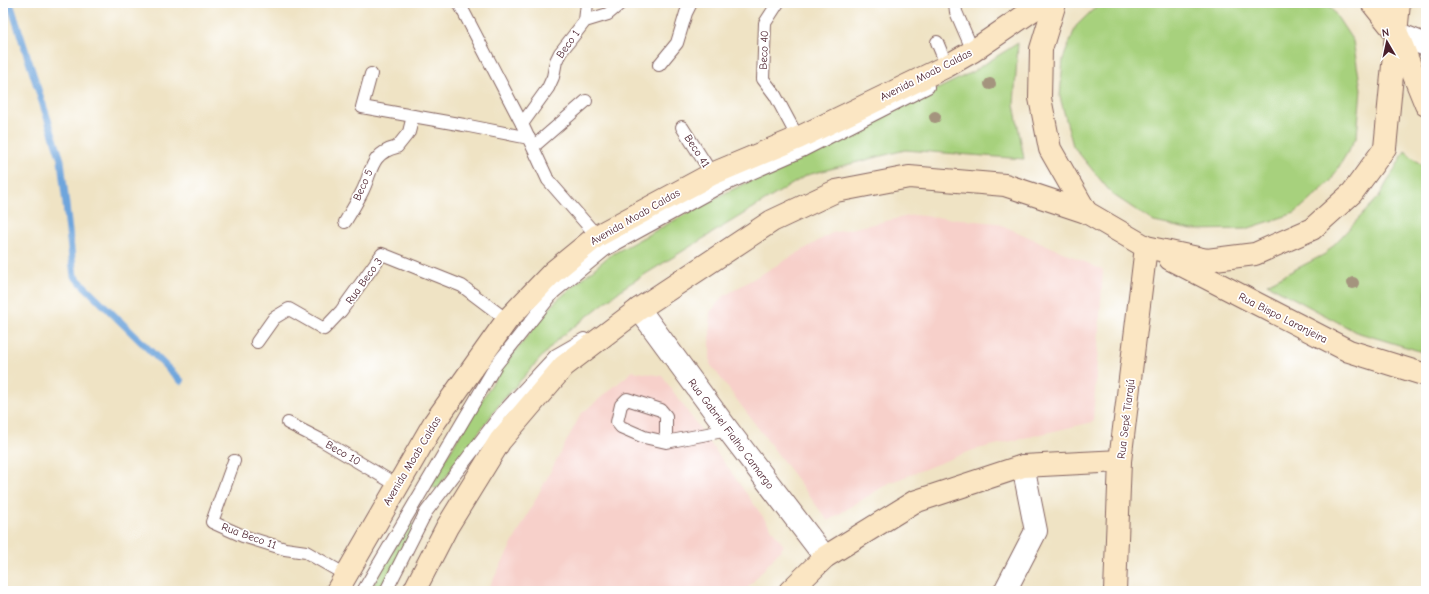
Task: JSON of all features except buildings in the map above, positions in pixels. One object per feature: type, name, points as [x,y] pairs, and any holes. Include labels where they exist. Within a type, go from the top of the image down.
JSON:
[{"type":"main road","name":"Avenida Moab Caldas","points":[[342,583],[434,423],[506,320],[553,272],[597,236],[712,174],[798,138],[947,66],[973,51],[1044,3]]},
{"type":"main road","points":[[1055,3],[1041,49],[1040,98],[1050,149],[1086,212]]},
{"type":"main road","points":[[1372,3],[1396,33]]},
{"type":"main road","points":[[1385,3],[1426,105]]},
{"type":"main road","points":[[414,591],[447,527],[500,441],[564,366],[639,309],[772,221],[836,191],[909,177],[1005,184],[1086,212],[1146,247],[1207,260],[1255,254],[1312,229],[1352,193],[1385,148],[1399,3]]},
{"type":"main road","name":"Rua Bispo Laranjeira","points":[[1146,247],[1349,351],[1426,375]]},
{"type":"main road","name":"Rua Sepé Tiarajú","points":[[1115,591],[1120,461],[1146,247]]},
{"type":"main road","points":[[790,591],[825,557],[914,502],[1022,466],[1120,461]]},
{"type":"street","points":[[1396,33],[1426,45]]},
{"type":"street","name":"Rua Gabriel Fialho Camargo","points":[[639,309],[728,430],[825,557]]},
{"type":"street","points":[[1005,591],[1036,531],[1022,466]]},
{"type":"lane","points":[[458,3],[522,124],[548,180],[597,236]]},
{"type":"lane","points":[[585,21],[587,3]]},
{"type":"lane","name":"Beco 1","points":[[522,124],[548,88],[560,53],[585,21],[608,14],[620,3]]},
{"type":"lane","points":[[659,65],[678,43],[686,13],[691,3]]},
{"type":"lane","name":"Beco 40","points":[[778,3],[765,23],[763,79],[774,95],[798,138]]},
{"type":"lane","points":[[955,3],[956,12],[973,51]]},
{"type":"lane","points":[[363,591],[496,365],[554,292],[605,250],[712,191],[804,150],[969,66],[1044,3]]},
{"type":"lane","points":[[1395,3],[1396,33]]},
{"type":"lane","points":[[937,42],[947,66]]},
{"type":"lane","points":[[371,74],[362,107],[464,125],[531,143]]},
{"type":"lane","points":[[531,143],[586,102]]},
{"type":"lane","name":"Beco 5","points":[[345,222],[363,190],[372,163],[386,150],[397,148],[408,132],[413,116]]},
{"type":"lane","name":"Beco 41","points":[[682,127],[712,174]]},
{"type":"lane","name":"Rua Beco 3","points":[[257,342],[274,318],[289,309],[324,329],[341,311],[382,254],[462,286],[506,320]]},
{"type":"lane","points":[[386,591],[426,512],[502,413],[556,355],[639,309]]},
{"type":"lane","name":"Beco 10","points":[[288,423],[323,441],[397,485]]},
{"type":"lane","points":[[666,442],[728,430]]},
{"type":"lane","name":"Rua Beco 11","points":[[234,461],[212,522],[243,536],[271,545],[306,552],[342,583]]},
{"type":"shaded area","points":[[913,215],[997,223],[1103,270],[1093,422],[973,450],[889,483],[828,521],[710,364],[710,312],[724,296],[832,233]]},
{"type":"shaded area","points":[[633,371],[662,376],[784,546],[745,591],[487,591],[581,414]]},
{"type":"green space","points":[[1100,3],[1328,3],[1353,41],[1361,89],[1357,136],[1330,182],[1295,213],[1246,229],[1192,230],[1154,222],[1112,194],[1073,146],[1060,97],[1063,59],[1076,26]]},
{"type":"green space","points":[[1018,43],[1014,104],[1024,159],[905,150],[807,175],[626,286],[557,340],[502,401],[437,489],[429,485],[502,368],[555,302],[609,256],[721,195],[972,72]]},
{"type":"green space","points":[[1426,53],[1426,83],[1417,64]]},
{"type":"green space","points":[[1405,151],[1426,169],[1426,353],[1356,332],[1267,284],[1325,254],[1378,198]]},
{"type":"green space","points":[[409,522],[415,526],[382,591],[370,591]]},
{"type":"waterway","points":[[10,3],[61,160],[74,276],[181,381]]}]
